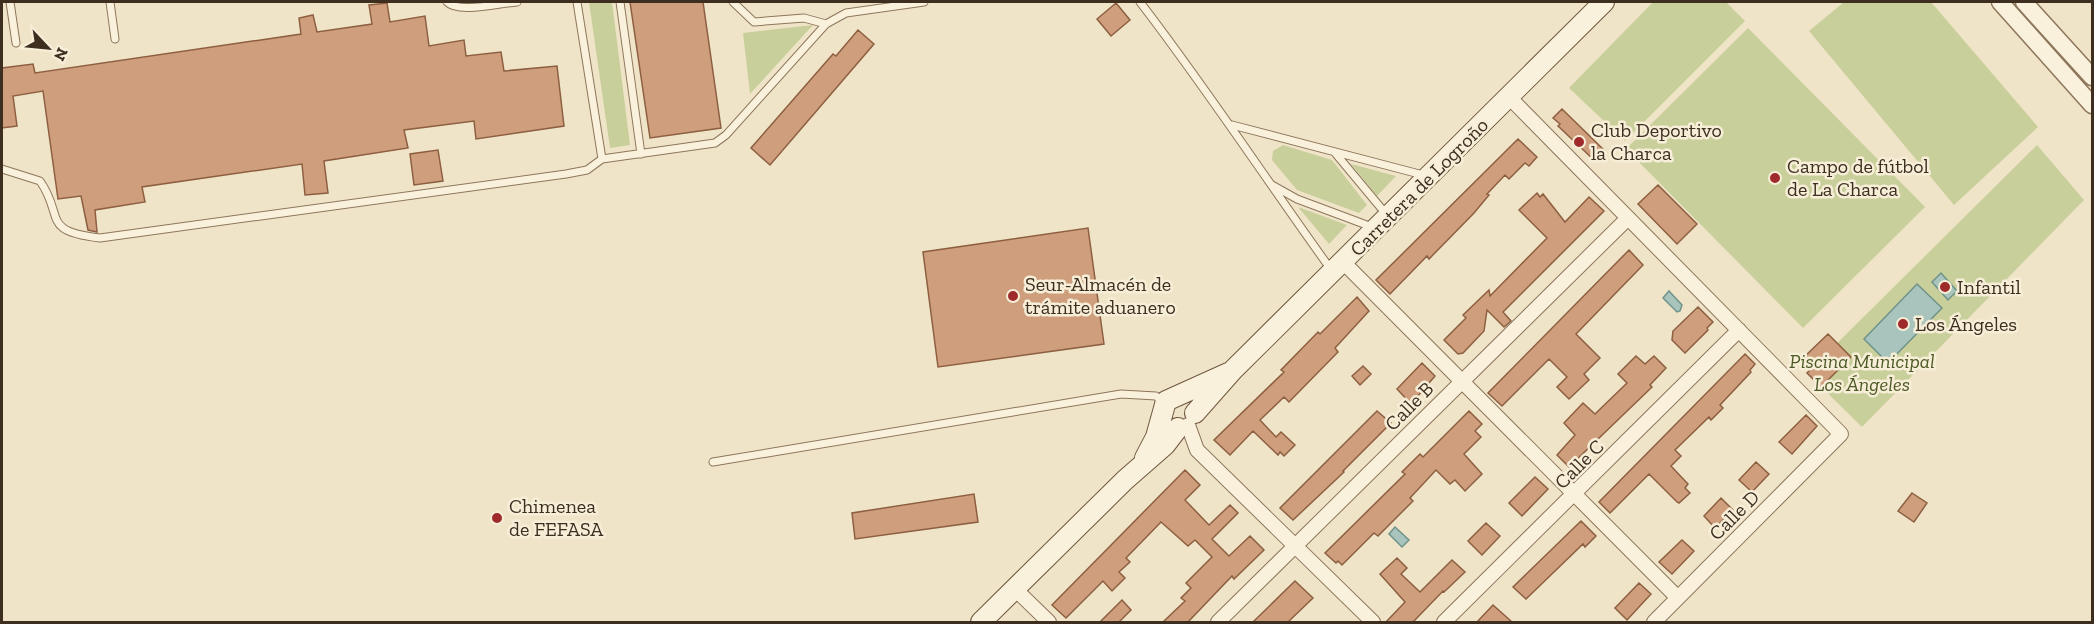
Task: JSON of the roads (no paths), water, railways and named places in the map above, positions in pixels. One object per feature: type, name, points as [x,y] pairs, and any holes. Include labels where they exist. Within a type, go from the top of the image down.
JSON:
[{"type":"main road","name":"Carretera de Logroño","points":[[981,622],[1022,595],[1143,463],[1165,445],[1233,370],[1604,2]]},
{"type":"main road","name":"Carretera de Logroño","points":[[1143,463],[1156,437],[1168,403],[1233,370]]},
{"type":"main road","points":[[1191,400],[1187,422],[1166,422],[1168,403],[1191,400]]},
{"type":"street","points":[[2000,2],[2092,105]]},
{"type":"street","points":[[2025,2],[2092,77]]},
{"type":"street","points":[[1508,96],[1739,330]]},
{"type":"street","name":"Calle B","points":[[1218,622],[1628,218]]},
{"type":"street","points":[[1338,268],[1462,382],[1678,598]]},
{"type":"street","name":"Calle D","points":[[1654,622],[1841,434],[1739,330]]},
{"type":"street","name":"Calle C","points":[[1444,622],[1575,495],[1739,330]]},
{"type":"street","points":[[1187,422],[1197,450],[1373,622]]},
{"type":"street","points":[[1022,595],[1049,622]]},
{"type":"lane","points":[[10,2],[16,44]]},
{"type":"lane","points":[[110,2],[115,39]]},
{"type":"lane","points":[[447,2],[451,6],[462,8],[517,2]]},
{"type":"lane","points":[[577,2],[602,159]]},
{"type":"lane","points":[[620,2],[641,154]]},
{"type":"lane","points":[[733,2],[754,22],[804,18],[826,24]]},
{"type":"lane","points":[[2,169],[40,182],[54,218],[67,231],[80,236],[100,238],[566,174],[587,170],[602,159],[708,144],[726,135],[826,24],[846,13],[924,2]]},
{"type":"lane","points":[[1140,2],[1232,125],[1269,184],[1338,268]]},
{"type":"lane","points":[[1232,125],[1336,154],[1429,176]]},
{"type":"lane","points":[[1336,154],[1383,223]]},
{"type":"lane","points":[[1269,184],[1297,199],[1383,223]]},
{"type":"lane","points":[[712,462],[1121,394],[1156,396],[1168,403]]},
{"type":"water","name":"Infantil","points":[[1941,273],[1957,291],[1948,300],[1932,282]]},
{"type":"water","name":"Los Ángeles","points":[[1917,284],[1942,308],[1888,363],[1864,339]]},
{"type":"water","points":[[1669,291],[1682,305],[1680,311],[1677,312],[1663,298]]},
{"type":"water","points":[[1395,527],[1409,540],[1402,547],[1389,534]]},
{"type":"place","name":"Club Deportivo la Charca","points":[[1579,142]]},
{"type":"place","name":"Campo de fútbol de La Charca","points":[[1775,178]]},
{"type":"place","name":"Infantil","points":[[1945,287]]},
{"type":"place","name":"Seur-Almacén de trámite aduanero","points":[[1013,296]]},
{"type":"place","name":"Los Ángeles","points":[[1903,324]]},
{"type":"place","name":"Chimenea de FEFASA","points":[[497,518]]},
{"type":"park label","name":"Piscina Municipal Los Ángeles","points":[[1862,372]]}]
